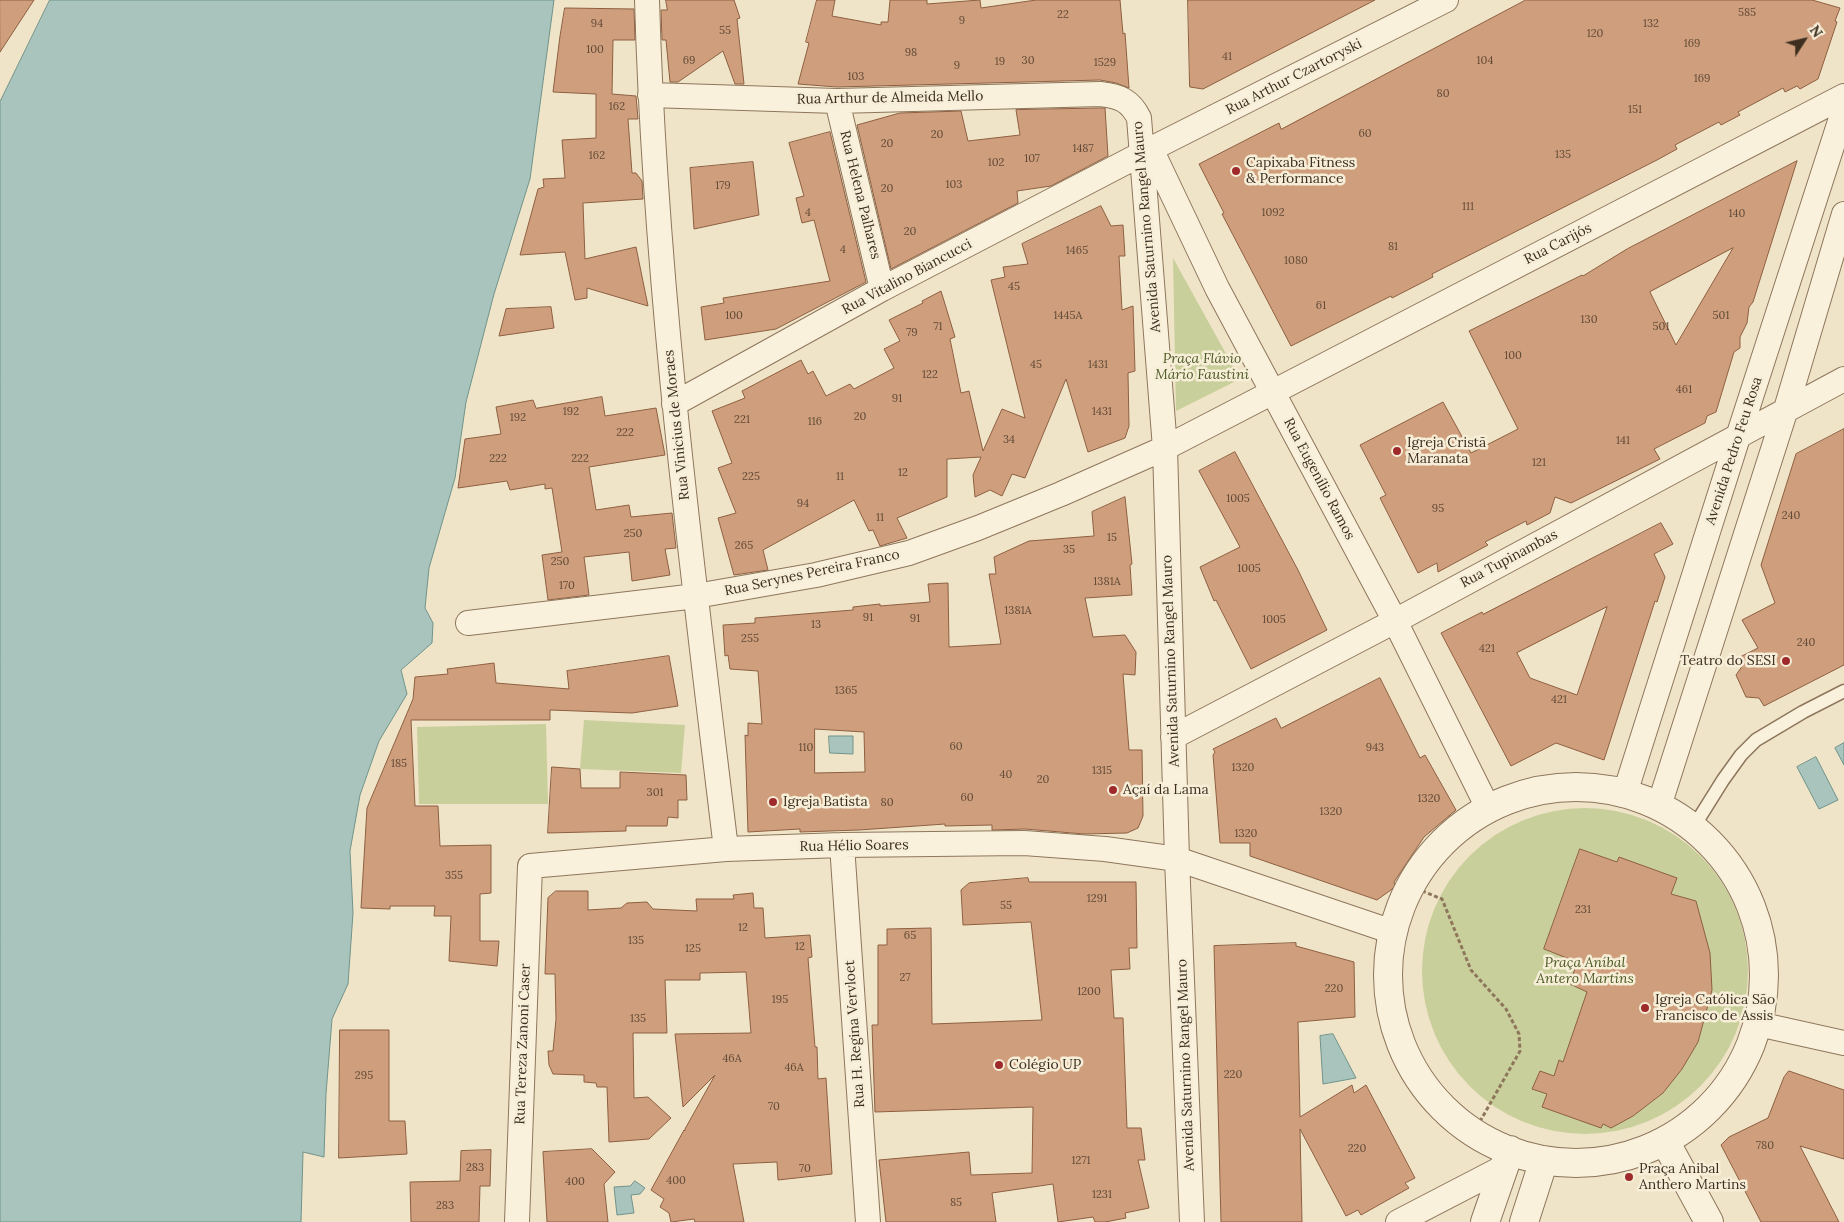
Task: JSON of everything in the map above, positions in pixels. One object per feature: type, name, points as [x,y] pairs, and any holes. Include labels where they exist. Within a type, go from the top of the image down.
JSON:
[{"type":"street","name":"Rua Vinicius de Moraes","points":[[647,0],[650,95],[674,404],[726,848]]},
{"type":"street","name":"Rua Arthur Czartoryski","points":[[1146,151],[1446,0]]},
{"type":"street","name":"Rua Arthur de Almeida Mello","points":[[650,95],[837,101],[1100,94],[1114,96],[1129,103]]},
{"type":"street","name":"Rua Carijós","points":[[1272,392],[1844,96]]},
{"type":"street","name":"Rua Helena Palhares","points":[[837,101],[882,289]]},
{"type":"street","name":"Avenida Saturnino Rangel Mauro","points":[[1129,103],[1139,118],[1146,151],[1165,448],[1177,859],[1192,1222]]},
{"type":"street","name":"Avenida Pedro Feu Rosa","points":[[1625,793],[1844,109]]},
{"type":"street","name":"Rua Vitalino Biancucci","points":[[674,404],[882,289],[1146,151]]},
{"type":"street","name":"Rua Eugenílio Ramos","points":[[1146,151],[1395,621],[1488,808]]},
{"type":"street","points":[[1659,806],[1786,409],[1844,214]]},
{"type":"street","name":"Rua Tupinambas","points":[[1173,737],[1395,621],[1844,379]]},
{"type":"street","name":"Rua Serynes Pereira Franco","points":[[468,623],[696,596],[816,575],[910,553],[1061,494],[1165,448],[1272,392]]},
{"type":"street","points":[[1398,1222],[1507,1158],[1584,1163],[1605,1161],[1645,1150],[1687,1128],[1707,1111],[1724,1092],[1738,1071],[1750,1048],[1758,1024],[1763,998],[1762,947],[1748,898],[1720,854],[1693,828],[1659,806],[1625,793],[1590,787],[1555,787],[1521,794],[1488,808],[1464,823],[1443,841],[1425,862],[1410,886],[1400,908],[1393,932],[1389,960],[1389,989],[1393,1017],[1402,1044],[1415,1070],[1431,1094],[1451,1114],[1507,1158]]},
{"type":"street","name":"Rua Hélio Soares","points":[[530,866],[726,848],[1024,843],[1105,849],[1177,859],[1393,932]]},
{"type":"street","name":"Rua H. Regina Vervloet","points":[[842,845],[868,1222]]},
{"type":"street","name":"Rua Tereza Zanoni Caser","points":[[517,1222],[530,866]]},
{"type":"street","points":[[1758,1024],[1844,1043]]},
{"type":"street","points":[[1665,1141],[1709,1222]]},
{"type":"street","points":[[1485,1222],[1507,1158]]},
{"type":"street","points":[[1524,1222],[1544,1160]]},
{"type":"lane","points":[[1693,828],[1723,780],[1741,755],[1756,740],[1803,712],[1844,691]]},
{"type":"path","points":[[1410,886],[1442,899],[1471,970],[1506,1009],[1519,1034],[1520,1051],[1474,1132]]},
{"type":"green space","name":"Praça Flávio Mário Faustini","points":[[1173,258],[1240,379],[1176,411]]},
{"type":"green space","points":[[584,720],[685,725],[681,773],[580,769]]},
{"type":"green space","points":[[546,724],[548,804],[419,804],[417,727]]},
{"type":"green space","name":"Praça Aníbal Antero Martins","points":[[1585,808],[1617,811],[1647,820],[1676,835],[1700,856],[1721,880],[1736,909],[1745,939],[1748,971],[1745,1003],[1736,1033],[1721,1062],[1700,1086],[1676,1107],[1647,1122],[1617,1131],[1585,1134],[1553,1131],[1523,1122],[1494,1107],[1470,1086],[1449,1062],[1434,1033],[1425,1003],[1422,971],[1425,939],[1434,909],[1449,880],[1470,856],[1494,835],[1523,820],[1553,811]]},
{"type":"water","points":[[50,0],[554,0],[530,179],[494,294],[466,402],[455,478],[429,568],[425,608],[433,623],[432,643],[401,670],[407,694],[379,741],[360,795],[350,851],[353,913],[348,984],[332,1019],[326,1094],[324,1157],[303,1152],[301,1222],[0,1222],[0,102]]},
{"type":"water","points":[[829,736],[853,736],[853,754],[830,753]]},
{"type":"water","points":[[1844,743],[1844,765],[1835,748]]},
{"type":"water","points":[[1816,757],[1838,800],[1819,809],[1797,767]]},
{"type":"water","points":[[1333,1034],[1356,1078],[1323,1084],[1320,1036]]},
{"type":"water","points":[[635,1181],[645,1188],[640,1194],[631,1195],[634,1213],[617,1215],[614,1187],[630,1186]]},
{"type":"building","points":[[0,0],[34,0],[0,52]]},
{"type":"building","points":[[666,0],[734,0],[740,18],[737,19],[744,84],[735,84],[723,51],[678,82],[670,82],[666,40],[662,40],[661,10],[667,10]]},
{"type":"building","points":[[817,0],[835,0],[832,16],[881,25],[881,22],[888,22],[890,0],[927,0],[927,4],[980,0],[981,8],[1036,0],[1120,0],[1123,34],[1125,33],[1129,88],[1100,80],[837,87],[798,84],[809,43],[806,42]]},
{"type":"building","points":[[1188,0],[1375,0],[1203,89],[1190,87]]},
{"type":"building","points":[[1526,0],[1812,0],[1840,8],[1818,79],[1800,89],[1797,86],[1785,92],[1783,88],[1738,112],[1740,115],[1721,125],[1719,122],[1675,145],[1677,149],[1657,160],[1432,274],[1433,277],[1392,298],[1391,296],[1291,346],[1222,214],[1224,213],[1199,164],[1279,123],[1281,129]]},
{"type":"building","points":[[565,8],[634,9],[635,40],[613,40],[612,94],[636,96],[638,119],[628,119],[632,173],[636,173],[642,181],[643,199],[583,203],[585,259],[636,247],[648,306],[587,288],[587,298],[575,300],[565,252],[520,255],[538,189],[544,187],[543,179],[565,178],[562,140],[596,138],[596,94],[553,92]]},
{"type":"building","points":[[1105,108],[1108,156],[1051,186],[1017,191],[1018,203],[891,269],[857,125],[900,113],[961,111],[968,141],[1020,135],[1016,110]]},
{"type":"building","points":[[830,132],[866,282],[776,329],[705,340],[701,307],[724,303],[723,298],[830,281],[814,220],[802,223],[796,198],[804,196],[789,143]]},
{"type":"building","points":[[1797,161],[1753,302],[1749,307],[1747,323],[1740,337],[1740,348],[1734,352],[1716,412],[1707,416],[1705,423],[1654,449],[1660,459],[1571,503],[1555,497],[1550,513],[1527,525],[1526,521],[1485,542],[1488,545],[1438,572],[1437,563],[1418,573],[1380,498],[1386,495],[1360,445],[1443,402],[1471,453],[1518,429],[1469,331],[1583,276],[1627,249]],"holes":[[[1733,248],[1676,345],[1650,292]]]},
{"type":"building","points":[[753,162],[759,215],[694,229],[690,168]]},
{"type":"building","points":[[1101,206],[1111,226],[1123,225],[1125,256],[1119,256],[1122,310],[1133,306],[1135,371],[1128,373],[1129,426],[1125,438],[1088,452],[1066,379],[1025,478],[1012,474],[1002,496],[990,490],[975,497],[973,475],[981,457],[947,459],[947,497],[897,518],[907,538],[880,546],[873,530],[869,531],[854,500],[763,550],[768,570],[734,575],[718,518],[736,513],[718,468],[732,463],[712,411],[745,398],[742,391],[801,360],[808,374],[813,371],[826,396],[850,384],[854,389],[894,368],[884,349],[900,341],[889,320],[923,303],[922,301],[941,291],[955,337],[950,339],[961,393],[969,391],[983,451],[1002,409],[1025,418],[991,280],[1005,277],[1003,267],[1028,264],[1022,244]]},
{"type":"building","points":[[551,307],[554,328],[499,336],[506,309]]},
{"type":"building","points":[[602,397],[605,416],[656,408],[665,455],[589,467],[596,510],[629,505],[631,517],[672,513],[676,548],[665,549],[670,575],[632,581],[629,552],[584,557],[589,595],[548,600],[542,555],[562,552],[552,488],[545,489],[545,484],[510,490],[507,481],[458,488],[465,439],[501,434],[496,407],[533,400],[536,408]]},
{"type":"building","points":[[1844,429],[1844,665],[1764,706],[1759,698],[1746,697],[1736,675],[1743,665],[1740,657],[1758,648],[1742,620],[1775,603],[1761,565],[1796,454]]},
{"type":"building","points":[[1235,452],[1298,570],[1327,630],[1251,669],[1216,600],[1214,601],[1200,567],[1240,547],[1199,471]]},
{"type":"building","points":[[1125,497],[1132,564],[1130,565],[1132,595],[1085,598],[1093,637],[1125,635],[1136,652],[1135,675],[1123,674],[1129,750],[1142,750],[1143,816],[1138,828],[1127,833],[1084,834],[1025,829],[992,830],[992,825],[945,826],[945,824],[859,830],[800,832],[800,829],[748,832],[745,735],[748,736],[748,723],[762,724],[758,671],[730,669],[728,655],[725,656],[723,625],[755,623],[755,618],[853,610],[853,607],[880,604],[880,606],[930,602],[928,584],[948,583],[949,647],[1001,644],[989,574],[996,574],[994,557],[1029,541],[1094,536],[1092,512]],"holes":[[[815,729],[864,732],[865,772],[815,773]]]},
{"type":"building","points":[[1661,523],[1673,544],[1654,554],[1665,577],[1657,602],[1655,601],[1604,760],[1556,743],[1511,766],[1441,633],[1482,612],[1483,614]],"holes":[[[1607,607],[1577,695],[1530,678],[1517,653]]]},
{"type":"building","points":[[669,656],[678,706],[632,713],[550,710],[550,720],[411,720],[415,806],[438,806],[440,846],[491,845],[491,893],[480,894],[480,941],[499,941],[497,966],[449,961],[451,916],[434,916],[435,906],[390,906],[390,909],[361,908],[367,808],[413,699],[415,677],[448,674],[447,669],[494,663],[496,683],[569,689],[567,671]]},
{"type":"building","points":[[1380,678],[1420,758],[1425,755],[1456,810],[1424,837],[1394,882],[1395,887],[1377,900],[1250,856],[1250,843],[1220,843],[1213,755],[1215,752],[1213,749],[1276,718],[1281,728]]},
{"type":"building","points":[[552,767],[580,769],[581,788],[620,788],[620,772],[686,775],[687,800],[678,800],[678,818],[668,817],[667,826],[626,826],[626,831],[548,833]]},
{"type":"building","name":"Igreja Católica São Francisco de Assis","points":[[1580,849],[1617,862],[1619,857],[1677,878],[1671,894],[1696,901],[1710,953],[1712,990],[1698,1042],[1682,1069],[1663,1093],[1633,1116],[1611,1128],[1603,1124],[1601,1128],[1542,1107],[1547,1094],[1532,1089],[1540,1071],[1554,1076],[1559,1060],[1563,1062],[1587,992],[1570,984],[1577,962],[1544,949]]},
{"type":"building","points":[[1028,878],[1029,882],[1136,882],[1137,948],[1129,948],[1130,969],[1111,970],[1114,1018],[1123,1018],[1127,1128],[1141,1128],[1145,1160],[1138,1160],[1149,1208],[1125,1213],[1126,1218],[1105,1222],[1095,1222],[1093,1217],[1058,1222],[1053,1184],[992,1193],[996,1222],[886,1222],[879,1160],[969,1152],[971,1175],[1032,1173],[1033,1107],[875,1112],[872,1025],[878,1025],[878,945],[887,945],[887,929],[931,928],[932,1024],[1042,1020],[1031,922],[963,925],[961,890],[969,883]]},
{"type":"building","points":[[556,891],[588,891],[588,910],[621,908],[627,903],[647,902],[653,909],[697,911],[696,899],[734,899],[733,895],[753,893],[754,908],[763,908],[765,938],[810,935],[812,957],[808,958],[815,1047],[817,1047],[818,1079],[826,1078],[832,1174],[778,1180],[777,1162],[733,1164],[744,1222],[695,1222],[694,1219],[671,1222],[669,1213],[660,1207],[664,1199],[651,1190],[715,1075],[683,1107],[675,1034],[751,1033],[746,972],[700,973],[700,980],[665,980],[667,1033],[633,1033],[634,1098],[648,1097],[671,1118],[649,1139],[609,1142],[607,1087],[597,1087],[596,1083],[584,1082],[584,1075],[553,1074],[549,1065],[548,1051],[553,1051],[556,1019],[555,974],[545,974],[548,898]]},
{"type":"building","points":[[1296,943],[1296,946],[1354,962],[1355,1017],[1298,1022],[1300,1117],[1352,1085],[1354,1093],[1366,1085],[1415,1178],[1405,1183],[1409,1188],[1361,1215],[1358,1210],[1346,1216],[1300,1129],[1302,1222],[1221,1222],[1214,946]]},
{"type":"building","points":[[340,1030],[389,1030],[389,1121],[405,1121],[407,1154],[339,1158]]},
{"type":"building","points":[[1789,1071],[1844,1090],[1844,1159],[1800,1146],[1839,1222],[1761,1222],[1721,1145],[1729,1137],[1768,1118],[1784,1077]]},
{"type":"building","points":[[592,1149],[615,1172],[604,1184],[608,1222],[547,1222],[543,1152]]},
{"type":"building","points":[[491,1150],[490,1186],[480,1186],[479,1222],[411,1222],[410,1182],[460,1181],[461,1151]]},
{"type":"place","name":"Capixaba Fitness & Performance","points":[[1236,171]]},
{"type":"place","name":"Igreja Cristã Maranata","points":[[1397,451]]},
{"type":"place","name":"Teatro do SESI","points":[[1786,661]]},
{"type":"place","name":"Açaí da Lama","points":[[1113,790]]},
{"type":"place","name":"Igreja Batista","points":[[773,802]]},
{"type":"place","name":"Igreja Católica São Francisco de Assis","points":[[1645,1008]]},
{"type":"place","name":"Colégio UP","points":[[999,1065]]},
{"type":"place","name":"Praça Anibal Anthero Martins","points":[[1629,1177]]}]
